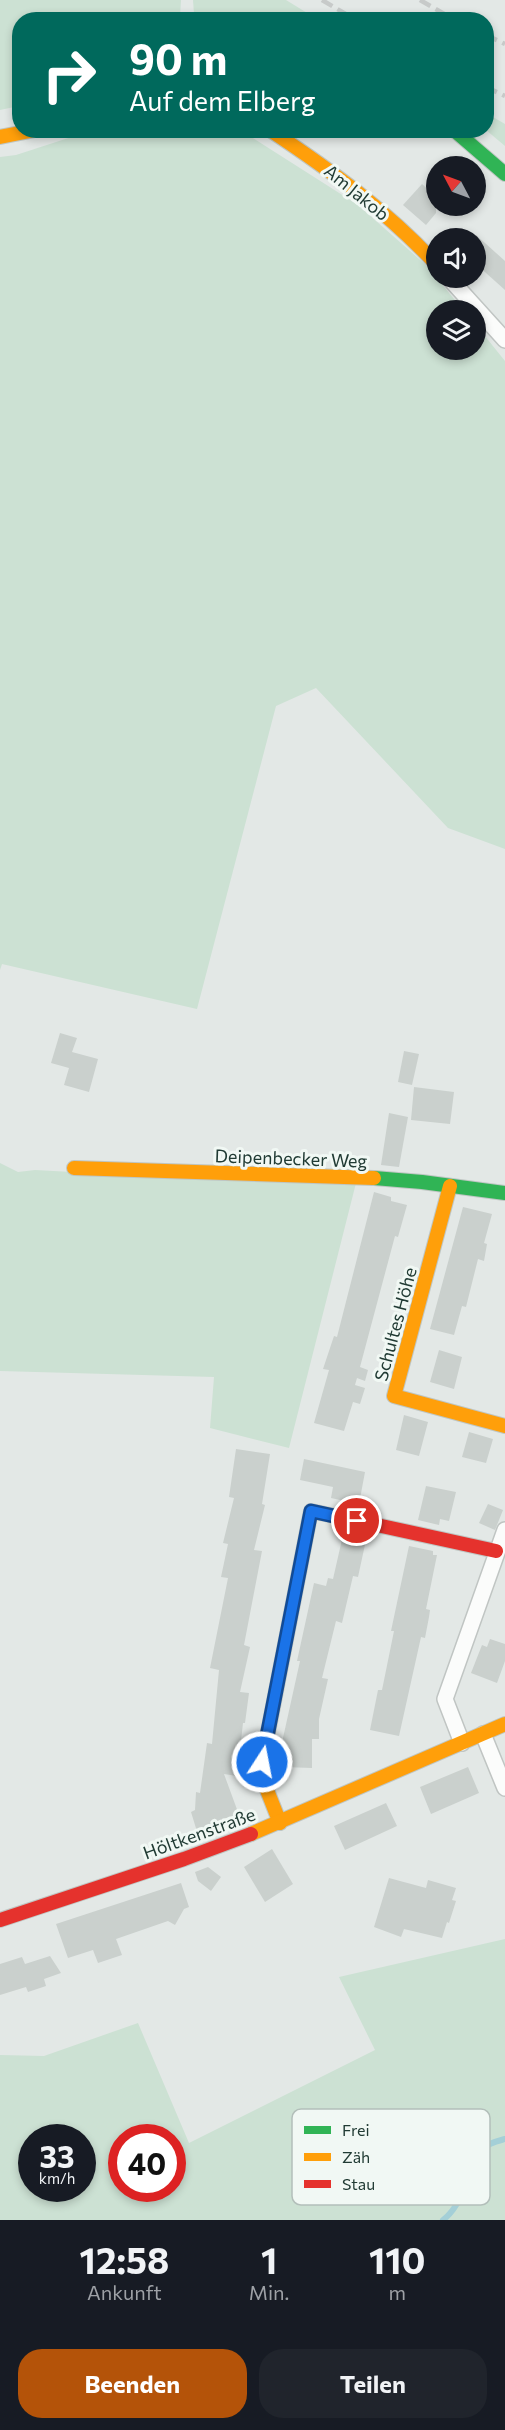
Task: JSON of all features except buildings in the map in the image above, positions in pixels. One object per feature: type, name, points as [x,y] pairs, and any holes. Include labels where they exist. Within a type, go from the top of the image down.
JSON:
[{"type":"street","name":"Am Jakob","points":[[282,138],[332,170],[391,219],[426,254]]},
{"type":"street","points":[[462,138],[505,174]]},
{"type":"street","points":[[458,288],[505,340]]},
{"type":"street","name":"Deipenbecker Weg","points":[[74,1168],[368,1178],[505,1193]]},
{"type":"street","name":"Schultes Höhe","points":[[450,1186],[394,1396],[505,1426]]},
{"type":"street","points":[[280,1823],[263,1780],[262,1762],[311,1511],[496,1551]]},
{"type":"street","points":[[462,1743],[445,1699],[505,1530]]},
{"type":"street","name":"Höltkenstraße","points":[[0,1920],[184,1859],[280,1823],[505,1724]]},
{"type":"street","points":[[483,1734],[505,1788]]},
{"type":"green space","points":[[0,0],[181,0],[180,12],[12,12],[12,107],[0,110]]},
{"type":"green space","points":[[193,0],[286,0],[306,12],[194,12]]},
{"type":"green space","points":[[494,118],[505,124],[505,146],[494,137]]},
{"type":"green space","points":[[68,138],[253,138],[358,205],[426,265],[426,288],[445,288],[455,300],[426,300],[426,360],[486,360],[486,337],[505,361],[505,849],[448,828],[316,688],[276,706],[197,1009],[2,964],[0,970],[0,157],[16,155]]},
{"type":"green space","points":[[0,1163],[18,1172],[35,1170],[183,1178],[356,1183],[289,1448],[210,1428],[214,1377],[0,1371]]},
{"type":"green space","points":[[505,1939],[505,2220],[0,2220],[0,2055],[44,2056],[138,2023],[181,2124],[108,2124],[108,2202],[186,2202],[186,2136],[189,2143],[375,2050],[339,1977]]},
{"type":"waterway","points":[[490,2144],[505,2139]]},
{"type":"waterway","points":[[443,2220],[456,2205]]},
{"type":"railway","points":[[322,0],[342,12]]},
{"type":"railway","points":[[420,0],[441,12]]},
{"type":"railway","points":[[494,39],[505,44]]},
{"type":"railway","points":[[494,91],[505,96]]},
{"type":"traffic: fast","points":[[463,138],[505,174]]},
{"type":"traffic: fast","points":[[374,1178],[505,1193]]},
{"type":"traffic: slow","points":[[0,137],[12,135]]},
{"type":"traffic: slow","points":[[282,138],[357,192],[398,226],[426,254]]},
{"type":"traffic: slow","points":[[74,1168],[374,1178]]},
{"type":"traffic: slow","points":[[450,1186],[394,1396],[505,1426]]},
{"type":"traffic: slow","points":[[280,1823],[263,1780],[262,1763],[311,1511],[363,1522]]},
{"type":"traffic: slow","points":[[251,1834],[505,1724]]},
{"type":"traffic: jam","points":[[363,1522],[496,1551]]},
{"type":"traffic: jam","points":[[0,1920],[184,1859],[251,1834]]},
{"type":"route","points":[[262,1762],[311,1511],[357,1521]]}]
